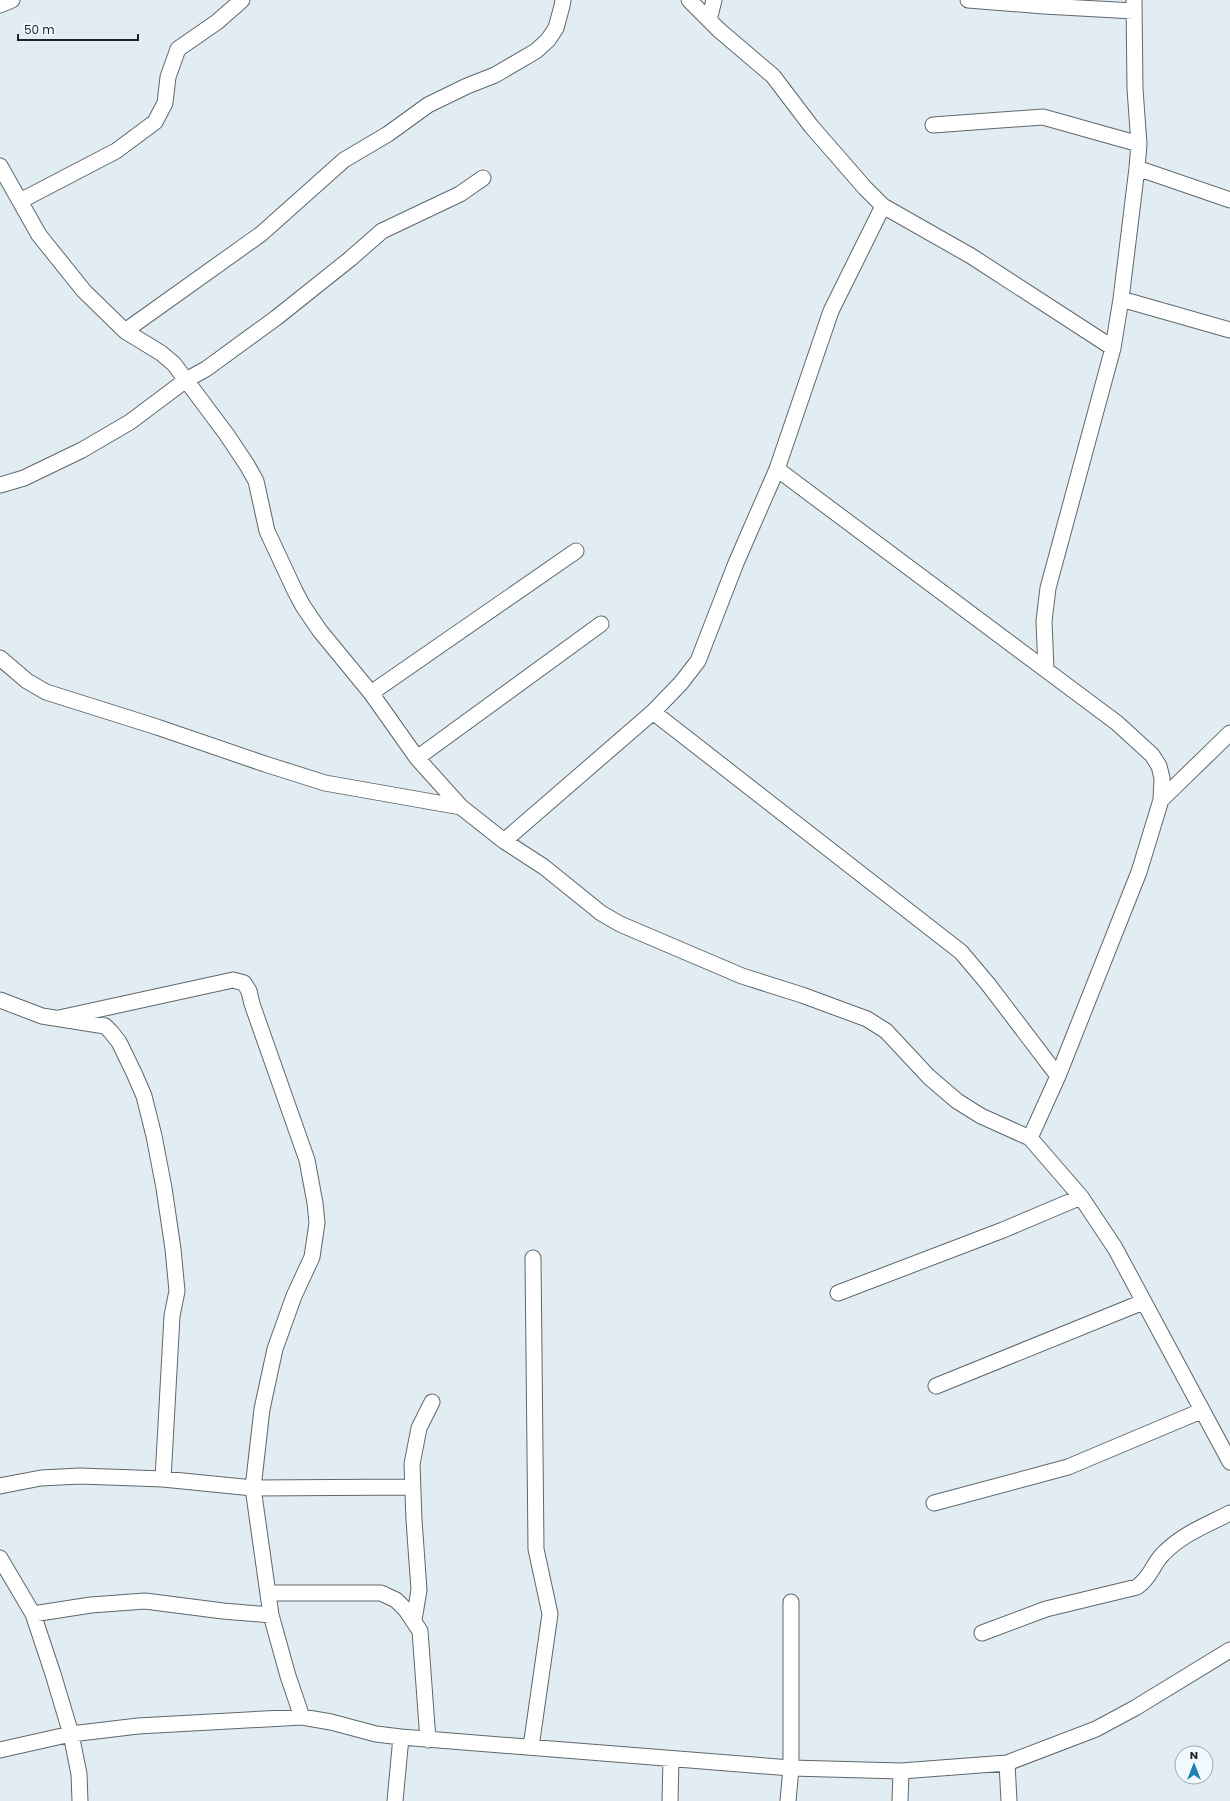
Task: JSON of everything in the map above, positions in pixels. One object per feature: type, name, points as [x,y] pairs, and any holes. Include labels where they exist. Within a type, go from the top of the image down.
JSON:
[{"type":"street","points":[[0,5],[12,0]]},
{"type":"street","points":[[20,201],[116,151],[155,122],[165,103],[168,77],[178,49],[217,22],[242,0]]},
{"type":"street","points":[[125,331],[261,234],[344,160],[388,134],[428,105],[467,86],[495,75],[536,51],[548,40],[556,28],[562,6],[562,0]]},
{"type":"street","points":[[690,0],[709,20],[773,76],[811,126],[865,188],[883,206],[971,256],[1113,348]]},
{"type":"street","points":[[709,20],[714,0]]},
{"type":"street","points":[[968,0],[1044,6],[1134,5],[1134,89],[1138,144],[1137,168],[1121,299],[1113,348],[1048,588],[1044,622],[1046,670]]},
{"type":"street","points":[[933,124],[1043,117],[1138,144]]},
{"type":"street","points":[[0,166],[39,235],[53,254],[84,291],[125,331],[162,353],[174,364],[237,450],[256,481],[268,531],[303,606],[320,631],[371,692],[417,758],[461,807],[504,842],[544,867],[589,904],[620,924],[742,976],[802,995],[867,1019],[886,1031],[929,1077],[957,1102],[981,1116],[1030,1138],[1081,1197],[1115,1248],[1201,1411],[1230,1462]]},
{"type":"street","points":[[1137,168],[1230,200]]},
{"type":"street","points":[[0,485],[24,478],[82,450],[130,422],[186,380],[206,369],[276,318],[345,263],[382,231],[460,194],[483,178]]},
{"type":"street","points":[[504,842],[653,712],[681,683],[698,661],[736,563],[777,469],[831,311],[883,206]]},
{"type":"street","points":[[1121,299],[1230,330]]},
{"type":"street","points":[[777,469],[1117,723],[1152,755],[1159,766],[1162,778],[1161,800],[1139,872],[1058,1076],[1030,1138]]},
{"type":"street","points":[[371,692],[576,551]]},
{"type":"street","points":[[417,758],[601,624]]},
{"type":"street","points":[[0,658],[27,681],[46,692],[157,727],[265,764],[326,783],[461,807]]},
{"type":"street","points":[[653,712],[960,952],[988,984],[1058,1076]]},
{"type":"street","points":[[1161,800],[1230,733]]},
{"type":"street","points":[[59,1018],[233,980],[244,983],[249,991],[252,1004],[307,1160],[317,1223],[312,1256],[294,1296],[275,1349],[262,1409],[253,1488],[271,1615],[288,1676],[302,1717]]},
{"type":"street","points":[[0,1000],[42,1016],[105,1026],[111,1032],[134,1073],[144,1096],[154,1136],[164,1188],[177,1291],[172,1316],[163,1479]]},
{"type":"street","points":[[838,1293],[1003,1230],[1081,1197]]},
{"type":"street","points":[[531,1747],[550,1614],[536,1549],[533,1258]]},
{"type":"street","points":[[936,1386],[1143,1302]]},
{"type":"street","points":[[414,1620],[419,1590],[412,1487],[412,1464],[418,1428],[432,1402]]},
{"type":"street","points":[[934,1502],[1068,1467],[1201,1411]]},
{"type":"street","points":[[0,1486],[41,1478],[64,1477],[163,1479],[253,1488],[412,1487]]},
{"type":"street","points":[[982,1633],[1046,1609],[1137,1587],[1146,1580],[1162,1555],[1175,1542],[1230,1514]]},
{"type":"street","points":[[0,1558],[33,1614],[71,1734],[80,1774],[80,1801]]},
{"type":"street","points":[[269,1593],[381,1593],[396,1600],[414,1620],[420,1631],[428,1740]]},
{"type":"street","points":[[33,1614],[91,1605],[145,1601],[223,1611],[271,1615]]},
{"type":"street","points":[[788,1801],[791,1768],[791,1602]]},
{"type":"street","points":[[0,1750],[71,1734],[138,1726],[302,1717],[331,1722],[376,1734],[428,1740],[791,1768],[901,1771],[1007,1763],[1096,1729],[1230,1650]]},
{"type":"street","points":[[395,1801],[401,1737]]},
{"type":"street","points":[[670,1801],[671,1759]]},
{"type":"street","points":[[1007,1763],[1008,1801]]},
{"type":"street","points":[[900,1801],[901,1771]]}]
